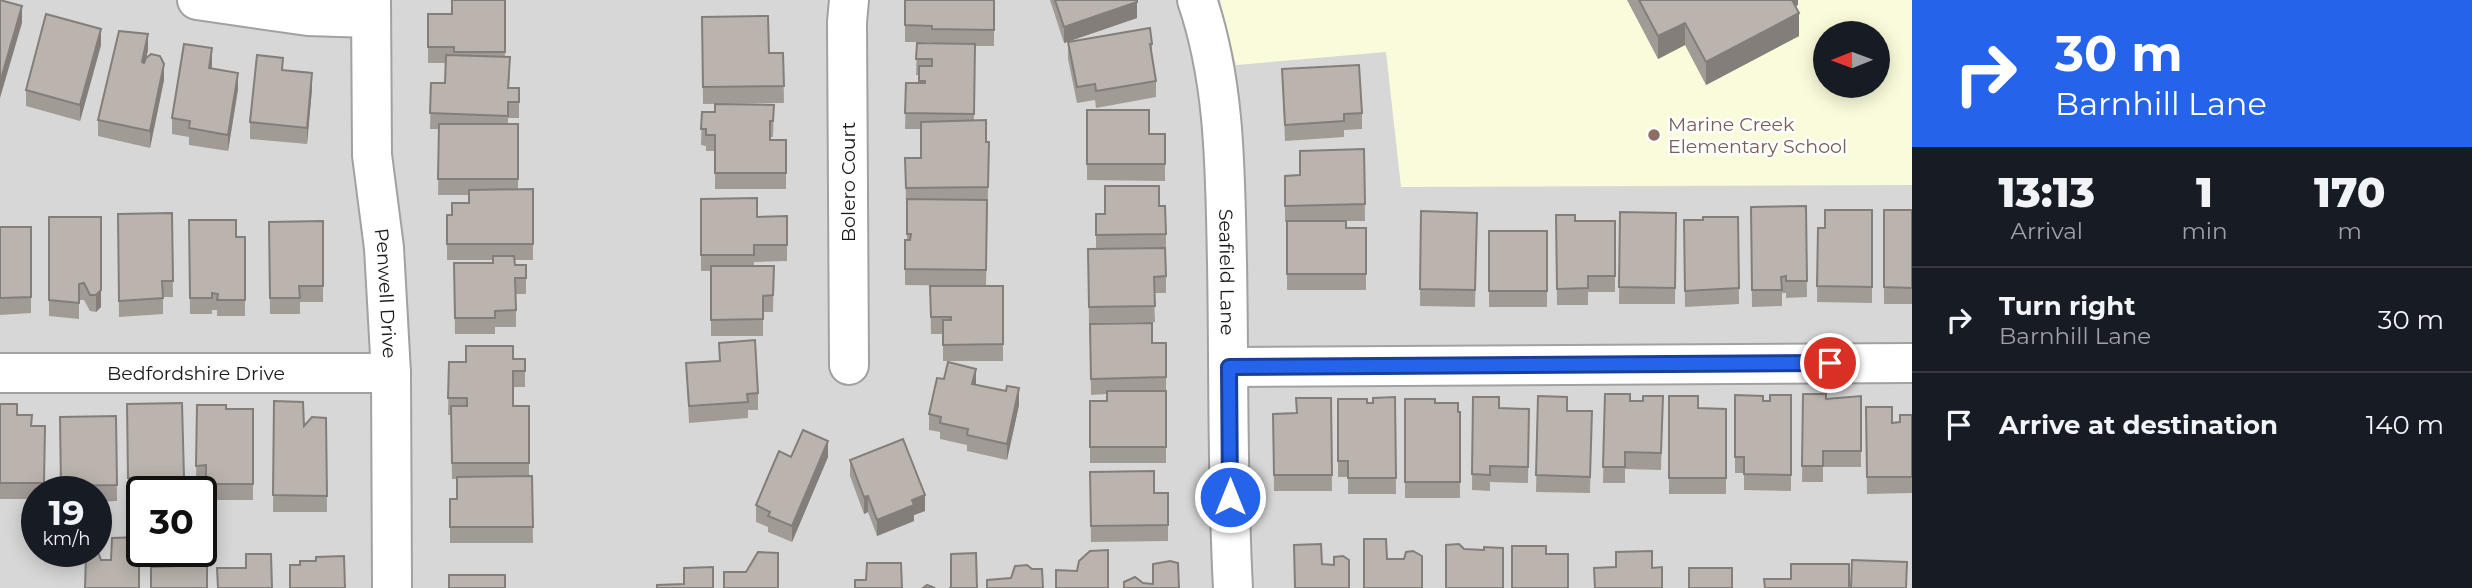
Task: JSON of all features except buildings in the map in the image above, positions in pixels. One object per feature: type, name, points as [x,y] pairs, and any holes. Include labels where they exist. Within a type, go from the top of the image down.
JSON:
[{"type":"street","points":[[197,0],[308,16],[371,9]]},
{"type":"street","name":"Bolero Court","points":[[849,0],[849,365]]},
{"type":"street","name":"Seafield Lane","points":[[1196,0],[1209,36],[1220,102],[1226,182],[1233,588]]},
{"type":"street","name":"Penwell Drive","points":[[371,9],[372,155],[384,248],[391,373],[392,588]]},
{"type":"street","points":[[1229,367],[1912,363]]},
{"type":"street","name":"Bedfordshire Drive","points":[[0,373],[391,373]]},
{"type":"shaded area","points":[[0,0],[1912,0],[1912,588],[0,588]]},
{"type":"shaded area","name":"Marine Creek Elementary School","points":[[1220,0],[1912,0],[1912,185],[1401,187],[1386,52],[1236,65]]},
{"type":"place","name":"Marine Creek Elementary School","points":[[1654,135]]},
{"type":"route","points":[[1230,497],[1229,367],[1830,363]]}]
